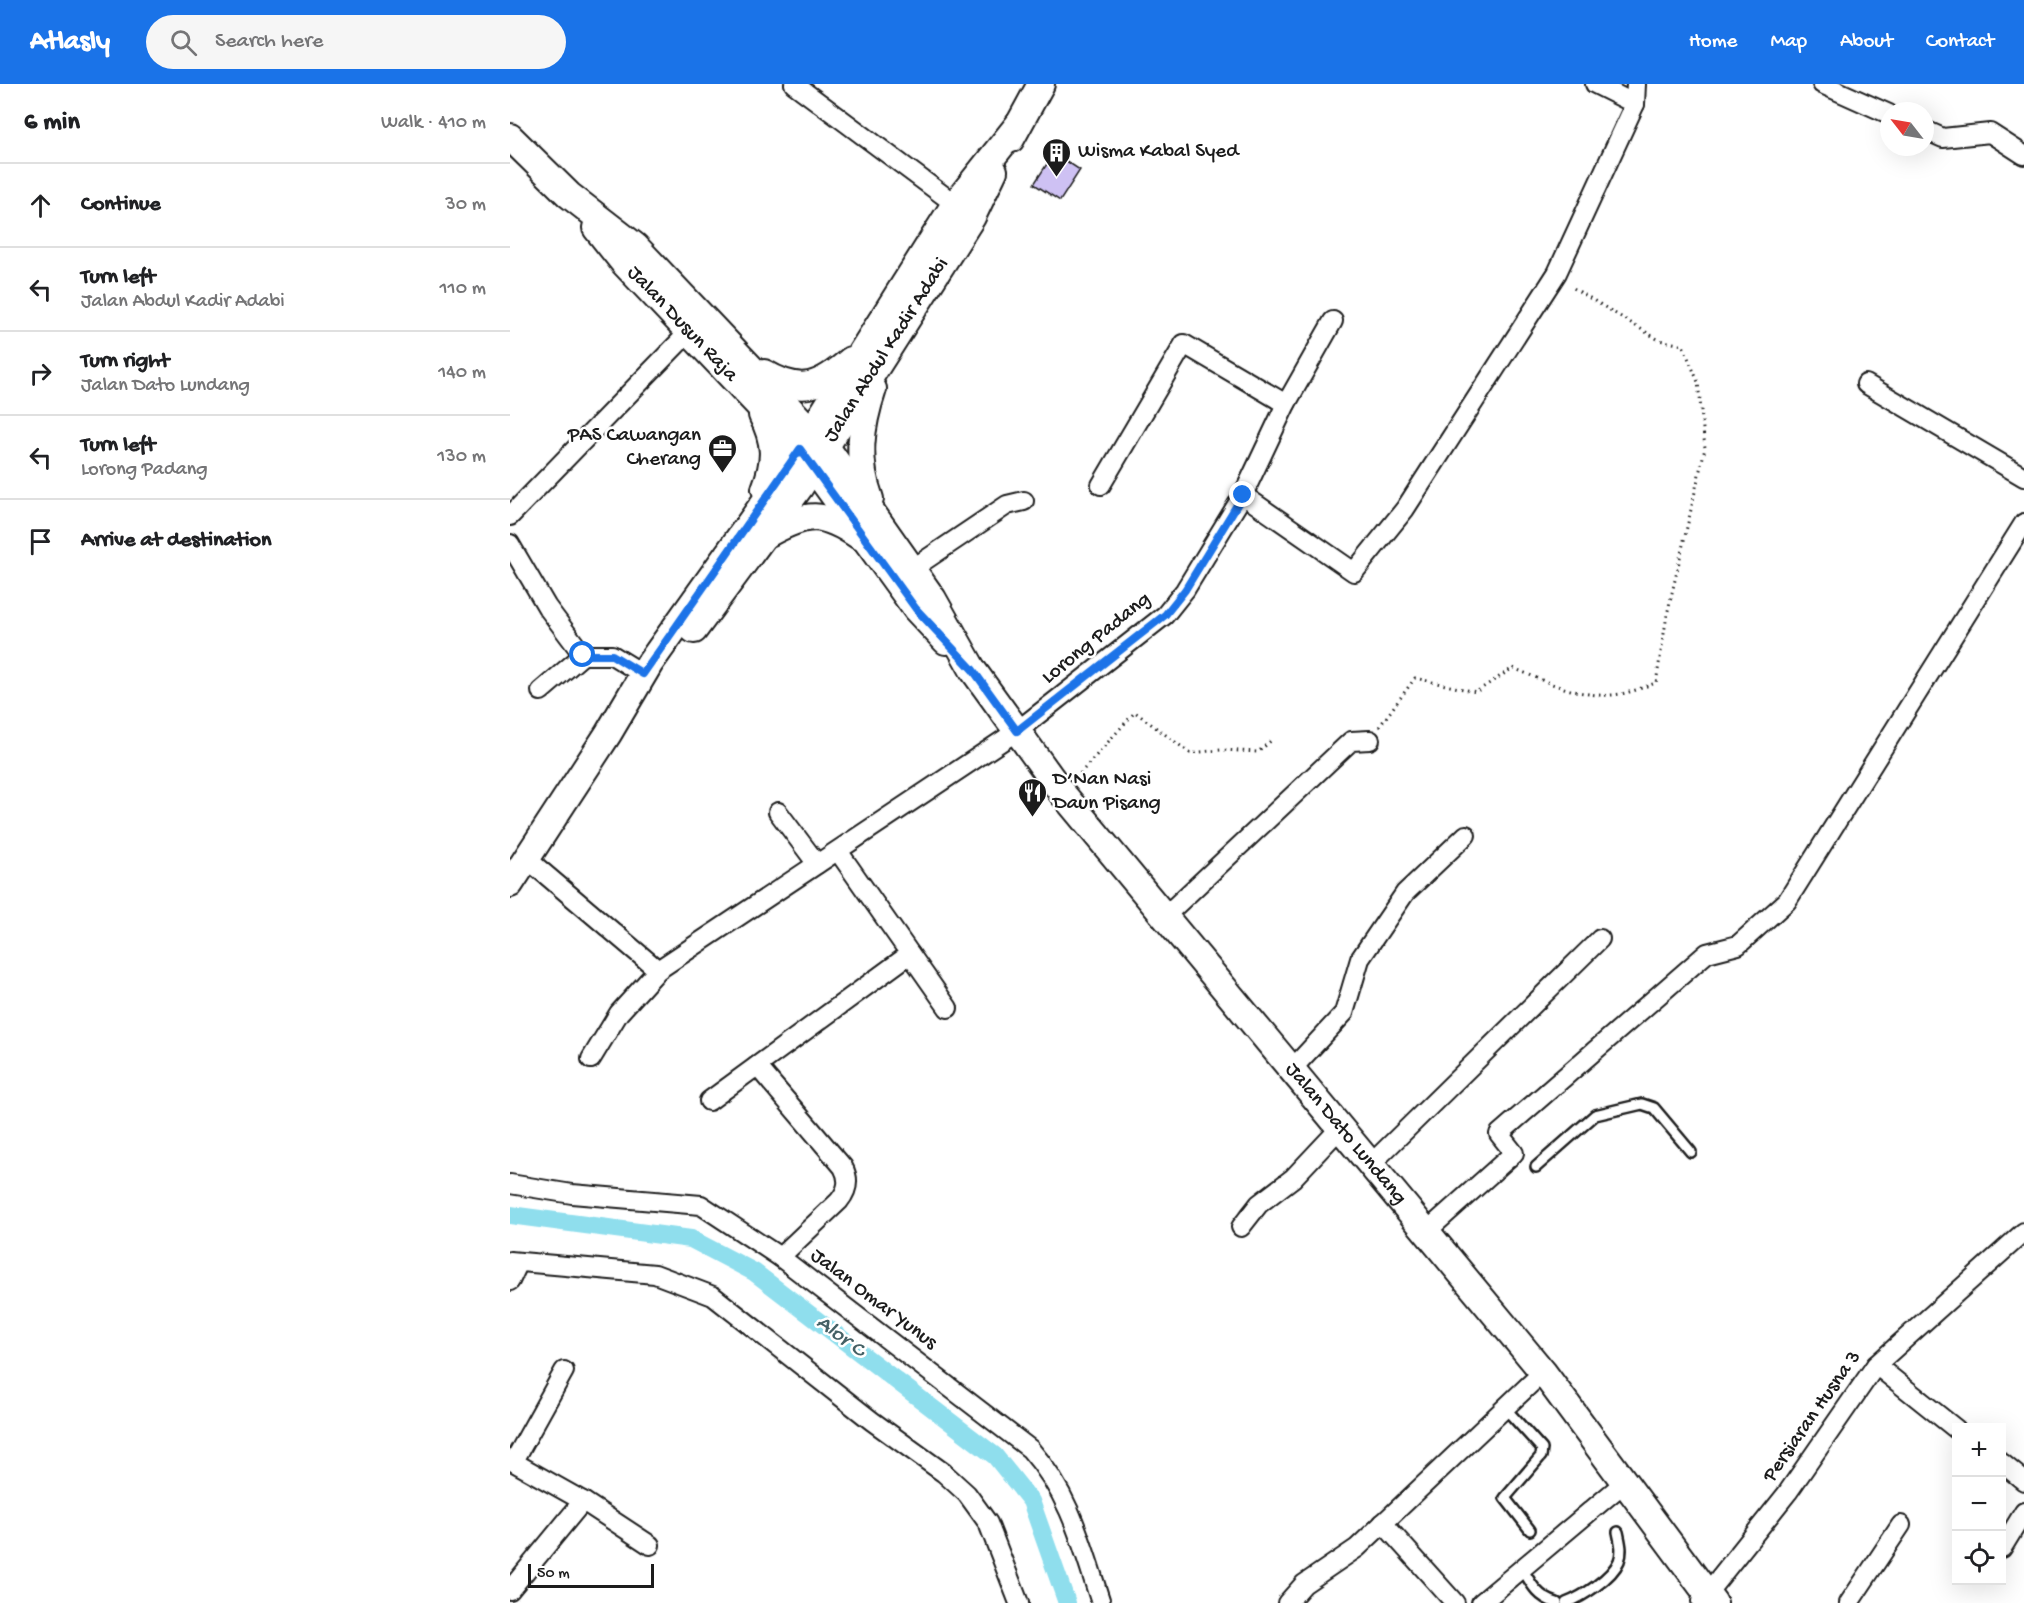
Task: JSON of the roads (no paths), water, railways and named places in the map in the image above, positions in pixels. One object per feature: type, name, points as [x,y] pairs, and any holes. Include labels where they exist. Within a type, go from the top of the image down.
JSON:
[{"type":"main road","name":"Jalan Abdul Kadir Adabi","points":[[608,734],[664,670],[813,448],[874,352],[972,217],[1041,84]]},
{"type":"main road","name":"Jalan Abdul Kadir Adabi","points":[[874,352],[955,204],[1018,125]]},
{"type":"main road","name":"Jalan Dusun Raja","points":[[512,144],[569,195],[635,246],[748,364],[813,448]]},
{"type":"main road","name":"Jalan Dusun Raja","points":[[569,195],[623,262],[755,402],[813,448]]},
{"type":"main road","points":[[748,364],[794,387],[811,386],[874,352]]},
{"type":"main road","points":[[757,530],[808,516],[823,516],[874,533],[859,449],[874,352]]},
{"type":"main road","points":[[755,402],[767,424],[775,458],[757,530]]},
{"type":"main road","name":"Jalan Dato Lundang","points":[[813,448],[874,533],[916,609],[973,670]]},
{"type":"main road","name":"Jalan Abdul Kadir Adabi","points":[[510,884],[608,734],[643,674],[757,530]]},
{"type":"main road","name":"Jalan Dato Lundang","points":[[874,533],[912,569],[933,599],[973,670],[1062,792],[1543,1372],[1625,1482],[1707,1600]]},
{"type":"street","points":[[794,84],[955,204]]},
{"type":"street","points":[[1595,84],[1635,104]]},
{"type":"street","points":[[1243,495],[1354,573],[1417,492],[1555,277],[1635,104],[1636,84]]},
{"type":"street","points":[[1822,84],[1880,110]]},
{"type":"street","points":[[1934,134],[1942,138],[1990,133],[2024,155]]},
{"type":"street","name":"Lorong Padang","points":[[591,1059],[619,1013],[658,970],[1017,731],[1165,615],[1185,590],[1243,495],[1286,404],[1333,321]]},
{"type":"street","points":[[510,516],[689,332]]},
{"type":"street","points":[[1101,486],[1184,344],[1286,404]]},
{"type":"street","points":[[1866,384],[2024,477]]},
{"type":"street","points":[[912,569],[1007,505],[1024,501]]},
{"type":"street","points":[[1427,1231],[1514,1153],[1499,1134],[1707,953],[1735,947],[1787,901],[2024,523]]},
{"type":"street","points":[[510,544],[547,607],[583,655]]},
{"type":"street","points":[[541,691],[583,655],[612,655],[643,674]]},
{"type":"street","points":[[1165,916],[1352,741],[1370,740]]},
{"type":"street","points":[[778,812],[817,864]]},
{"type":"street","points":[[1293,1068],[1344,1013],[1360,959],[1405,892],[1466,835]]},
{"type":"street","points":[[838,850],[948,1008]]},
{"type":"street","points":[[526,858],[658,970]]},
{"type":"street","points":[[1372,1163],[1598,945],[1600,939]]},
{"type":"street","points":[[709,1101],[910,954]]},
{"type":"street","points":[[757,1066],[843,1167],[848,1179],[846,1192],[780,1257]]},
{"type":"street","points":[[1241,1227],[1259,1204],[1293,1178],[1341,1127]]},
{"type":"street","name":"Jalan Omar Yunus","points":[[510,1184],[572,1194],[701,1205],[780,1257],[1030,1449],[1050,1472],[1067,1501],[1101,1603]]},
{"type":"street","name":"Persiaran Husna 3","points":[[1707,1600],[1788,1492],[1876,1365],[2024,1232]]},
{"type":"street","points":[[510,1281],[514,1262],[559,1263],[655,1274],[713,1296],[944,1473],[966,1494],[988,1523],[1019,1603]]},
{"type":"street","points":[[1876,1365],[1952,1426]]},
{"type":"street","points":[[564,1371],[512,1461],[584,1501],[650,1545]]},
{"type":"street","points":[[1287,1603],[1304,1584],[1357,1548],[1543,1372]]},
{"type":"street","points":[[2006,1467],[2024,1481]]},
{"type":"street","points":[[1481,1603],[1625,1482]]},
{"type":"street","points":[[510,1590],[584,1501]]},
{"type":"street","points":[[2006,1540],[2024,1512]]},
{"type":"street","points":[[1383,1524],[1455,1603]]},
{"type":"street","points":[[1849,1603],[1901,1525]]},
{"type":"lane","points":[[1536,1167],[1595,1115],[1642,1104],[1654,1108],[1691,1152]]},
{"type":"lane","points":[[1505,1408],[1542,1449],[1540,1456],[1505,1498],[1530,1530]]},
{"type":"lane","points":[[1566,1603],[1576,1599],[1618,1563],[1622,1548],[1618,1532]]},
{"type":"lane","points":[[1522,1568],[1535,1590],[1549,1601],[1557,1603]]},
{"type":"waterway","name":"Alor C","points":[[510,1215],[691,1239],[754,1272],[995,1456],[1031,1501],[1067,1603]]},
{"type":"place","name":"Wisma Kabal Syed","points":[[1057,178]]},
{"type":"place","name":"PAS Cawangan Cherang","points":[[722,474]]},
{"type":"place","name":"D’Nan Nasi Daun Pisang","points":[[1032,818]]}]
